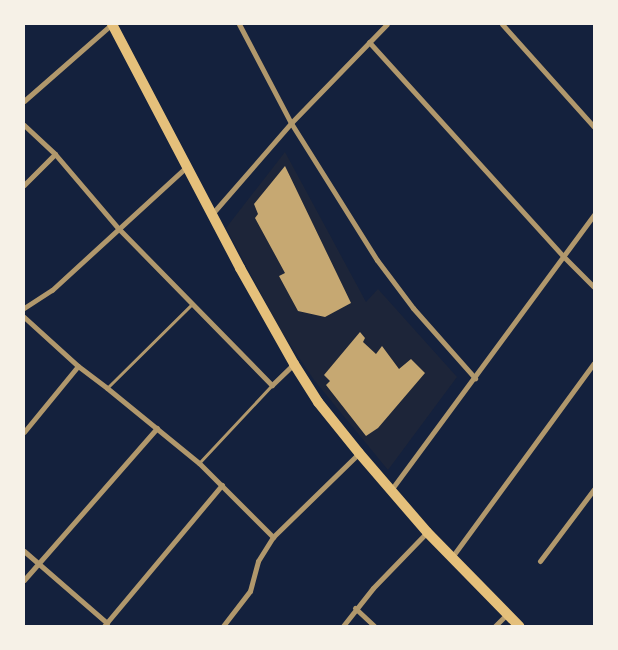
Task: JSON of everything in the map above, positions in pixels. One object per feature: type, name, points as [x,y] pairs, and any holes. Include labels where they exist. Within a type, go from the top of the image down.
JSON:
[{"type":"main road","points":[[112,24],[186,167],[294,364],[318,402],[427,532],[519,626]]},
{"type":"street","points":[[24,101],[112,24]]},
{"type":"street","points":[[239,24],[292,123],[377,260],[407,300],[475,378]]},
{"type":"street","points":[[212,214],[292,123],[387,24]]},
{"type":"street","points":[[502,24],[594,127]]},
{"type":"street","points":[[369,42],[564,257],[594,287]]},
{"type":"street","points":[[24,125],[54,154],[118,228],[272,385],[294,364]]},
{"type":"street","points":[[24,186],[54,154]]},
{"type":"street","points":[[24,308],[52,290],[186,167]]},
{"type":"street","points":[[390,490],[475,378],[594,215]]},
{"type":"street","points":[[24,317],[78,366],[199,463],[273,536]]},
{"type":"street","points":[[452,557],[594,363]]},
{"type":"street","points":[[24,432],[78,366]]},
{"type":"street","points":[[24,580],[157,428]]},
{"type":"street","points":[[223,626],[250,591],[258,561],[273,536],[359,453]]},
{"type":"street","points":[[24,551],[105,624],[222,484]]},
{"type":"street","points":[[540,561],[594,489]]},
{"type":"street","points":[[343,626],[355,608],[427,532]]},
{"type":"street","points":[[355,608],[374,626]]},
{"type":"street","points":[[495,626],[507,614]]},
{"type":"lane","points":[[107,388],[193,304]]},
{"type":"lane","points":[[199,463],[272,385]]},
{"type":"shaded area","points":[[285,152],[366,302],[378,289],[457,377],[388,470],[314,380],[281,331],[226,228]]},
{"type":"building","points":[[285,166],[351,303],[325,317],[298,311],[279,276],[285,273],[255,218],[258,214],[254,204]]},
{"type":"building","points":[[360,332],[365,338],[363,342],[376,354],[382,346],[399,369],[411,359],[425,373],[378,428],[366,436],[326,385],[330,381],[324,375]]}]
